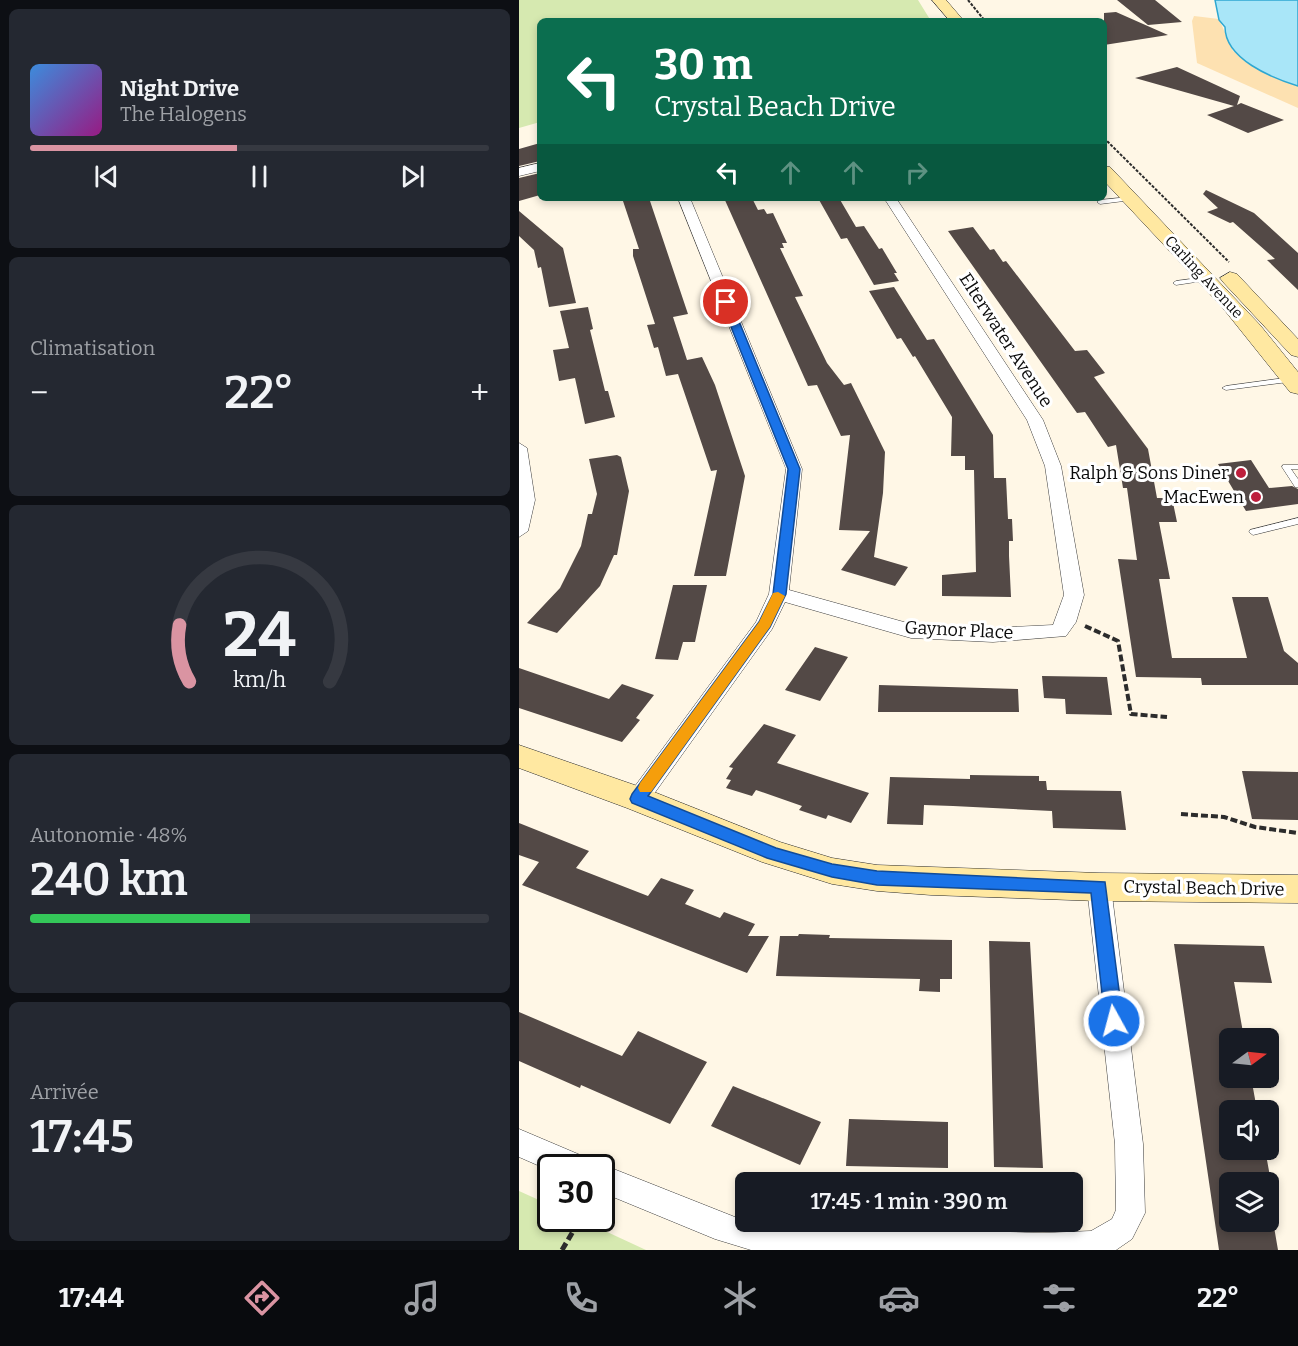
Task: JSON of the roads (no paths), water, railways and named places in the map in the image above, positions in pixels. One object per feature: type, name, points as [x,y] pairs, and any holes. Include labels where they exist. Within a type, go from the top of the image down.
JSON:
[{"type":"main road","points":[[939,0],[964,12]]},
{"type":"main road","points":[[958,0],[964,12]]},
{"type":"main road","name":"Carling Avenue","points":[[1107,154],[1243,291],[1298,351]]},
{"type":"main road","name":"Carling Avenue","points":[[1107,174],[1207,279],[1277,358],[1295,383]]},
{"type":"main road","name":"Crystal Beach Drive","points":[[519,756],[637,799],[773,854],[832,871],[877,878],[1099,887],[1298,888]]},
{"type":"street","points":[[519,172],[537,167]]},
{"type":"street","points":[[637,799],[765,624],[779,594],[794,469],[685,201]]},
{"type":"street","name":"Elterwater Avenue","points":[[892,201],[1035,420],[1053,466],[1074,595],[1066,622]]},
{"type":"street","points":[[519,448],[528,490],[519,531]]},
{"type":"street","name":"Gaynor Place","points":[[779,594],[911,631],[993,635],[1059,631],[1066,622]]},
{"type":"street","points":[[615,1184],[715,1224],[766,1240],[842,1246],[1096,1248],[1122,1229],[1131,1213],[1129,1144],[1099,887]]},
{"type":"street","points":[[519,1143],[545,1154]]},
{"type":"lane","points":[[1100,202],[1131,199]]},
{"type":"lane","points":[[1176,283],[1207,279]]},
{"type":"lane","points":[[1226,388],[1295,383]]},
{"type":"lane","points":[[1298,467],[1286,467],[1298,485]]},
{"type":"lane","points":[[1253,532],[1298,521]]},
{"type":"water","points":[[1215,0],[1298,0],[1298,86],[1263,72],[1241,58],[1227,38],[1225,27],[1219,20]]},
{"type":"place","name":"Ralph & Sons Diner","points":[[1241,473]]},
{"type":"place","name":"MacEwen","points":[[1256,497]]}]
